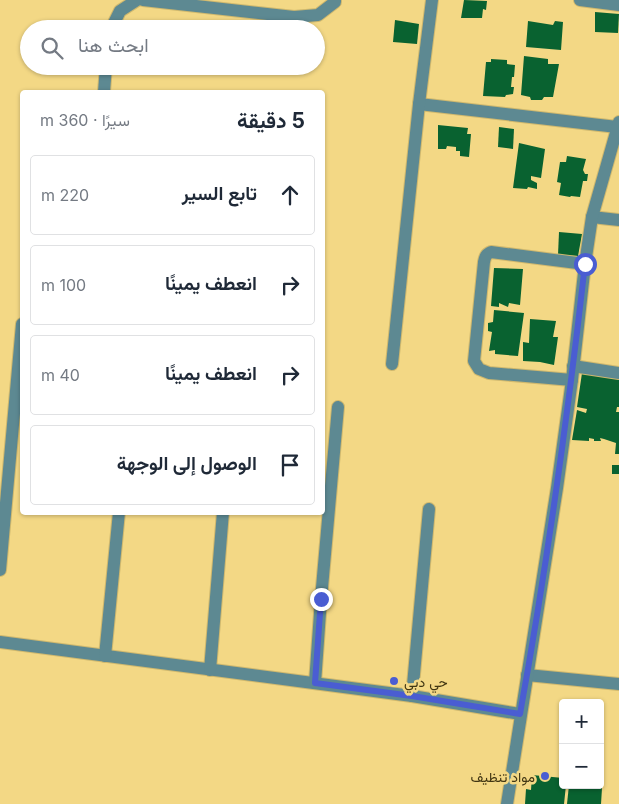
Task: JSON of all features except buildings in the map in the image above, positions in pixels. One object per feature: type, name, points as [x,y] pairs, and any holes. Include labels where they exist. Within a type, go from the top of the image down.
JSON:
[{"type":"street","points":[[116,20],[120,11],[137,0]]},
{"type":"street","points":[[143,0],[294,17],[318,15],[335,0]]},
{"type":"street","points":[[392,364],[419,104],[432,0]]},
{"type":"street","points":[[580,0],[619,5]]},
{"type":"street","points":[[104,90],[105,75]]},
{"type":"street","points":[[419,104],[618,125],[592,217],[572,380],[506,804]]},
{"type":"street","points":[[592,217],[619,220]]},
{"type":"street","points":[[572,380],[490,373],[479,369],[474,361],[484,262],[485,257],[491,252],[585,264]]},
{"type":"street","points":[[573,366],[619,373]]},
{"type":"street","points":[[0,570],[20,392]]},
{"type":"street","points":[[315,683],[338,408]]},
{"type":"street","points":[[412,696],[429,509]]},
{"type":"street","points":[[105,656],[119,515]]},
{"type":"street","points":[[210,670],[224,515]]},
{"type":"street","points":[[0,642],[412,696],[520,714]]},
{"type":"street","points":[[527,675],[619,684]]},
{"type":"place","name":"حي دبي","points":[[394,681]]},
{"type":"place","name":"مواد تنظيف","points":[[545,776]]},
{"type":"route","points":[[321,599],[315,683],[412,696],[520,714],[572,380],[585,264]]}]
